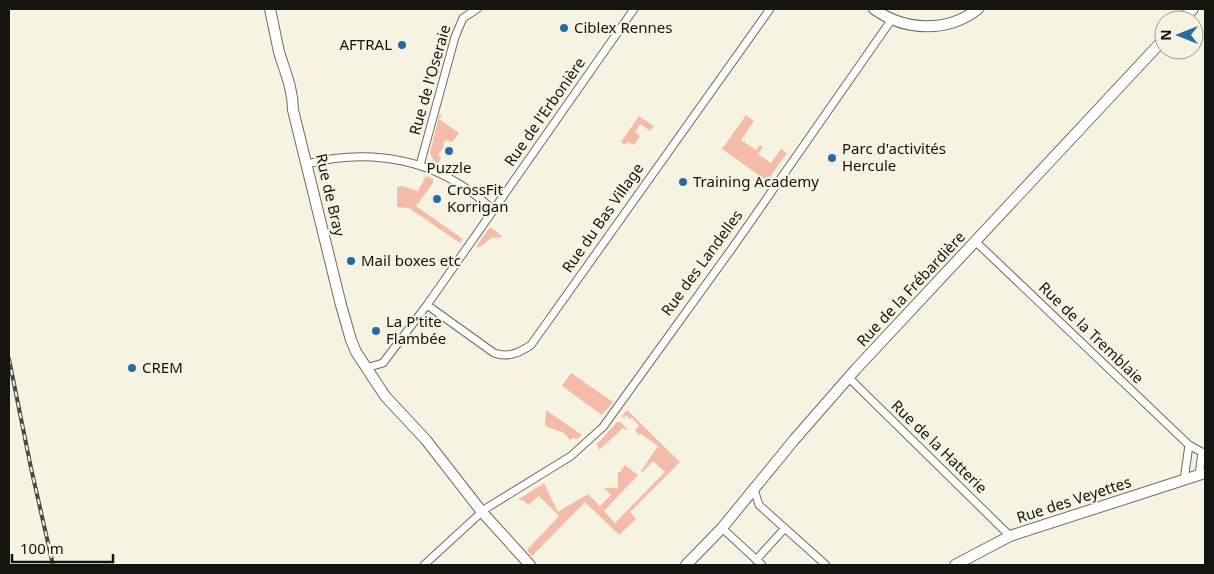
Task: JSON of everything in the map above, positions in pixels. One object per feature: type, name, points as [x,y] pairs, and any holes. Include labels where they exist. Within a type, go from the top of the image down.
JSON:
[{"type":"street","name":"Rue de Bray","points":[[270,9],[280,54],[288,75],[293,96],[293,110],[346,326],[356,352],[384,396],[426,440],[482,512],[530,565]]},
{"type":"street","name":"Rue de l'Oseraie","points":[[420,165],[454,37],[464,18],[477,9]]},
{"type":"street","name":"Rue de l'Erbonière","points":[[366,368],[383,363],[427,305],[634,9]]},
{"type":"street","name":"Rue du Bas Village","points":[[427,305],[494,353],[500,355],[514,354],[531,344],[770,9]]},
{"type":"street","points":[[874,9],[892,19],[912,25],[939,26],[963,18],[978,9]]},
{"type":"street","name":"Rue des Landelles","points":[[424,565],[482,512],[571,456],[603,427],[728,254],[892,19]]},
{"type":"street","name":"Rue de la Frébardière","points":[[686,565],[722,528],[794,440],[849,378],[1154,50]]},
{"type":"street","points":[[307,164],[343,157],[364,156],[386,157],[420,165],[458,183],[493,209]]},
{"type":"street","name":"Rue de la Tremblaie","points":[[975,241],[1189,445],[1204,453],[1202,474]]},
{"type":"street","name":"Rue de la Hatterie","points":[[849,378],[1010,536]]},
{"type":"street","points":[[1184,480],[1189,445]]},
{"type":"street","name":"Rue des Veyettes","points":[[956,565],[1010,536],[1202,474]]},
{"type":"street","points":[[754,489],[759,505],[826,565]]},
{"type":"street","points":[[722,528],[759,563],[785,528]]},
{"type":"shaded area","points":[[441,114],[439,119],[459,133],[452,142],[446,140],[443,144],[444,147],[438,155],[441,158],[438,163],[434,161],[430,153],[439,116]]},
{"type":"shaded area","points":[[746,115],[754,121],[741,140],[756,150],[760,145],[763,147],[758,154],[771,163],[781,149],[787,153],[767,181],[722,149]]},
{"type":"shaded area","points":[[639,116],[654,126],[650,131],[640,124],[635,132],[640,136],[634,145],[628,142],[625,145],[621,142]]},
{"type":"shaded area","points":[[426,176],[433,179],[433,183],[416,206],[463,239],[460,243],[409,208],[397,207],[397,187],[403,186],[418,191]]},
{"type":"shaded area","points":[[490,227],[503,237],[491,238],[480,247],[476,247]]},
{"type":"shaded area","points":[[571,373],[613,402],[602,415],[562,386]]},
{"type":"shaded area","points":[[546,410],[582,435],[577,439],[573,438],[570,440],[564,433],[545,426]]},
{"type":"shaded area","points":[[627,410],[680,462],[630,512],[636,519],[619,535],[585,502],[532,556],[527,550],[559,516],[539,496],[528,505],[519,499],[544,483],[558,512],[588,494],[600,506],[611,495],[604,488],[618,488],[618,472],[625,465],[638,475],[604,511],[615,523],[665,472],[653,461],[643,472],[641,471],[658,446],[641,434],[639,435],[635,430],[639,426],[632,418],[630,419],[626,415],[624,417],[627,421],[622,416]]},
{"type":"shaded area","points":[[617,422],[620,422],[627,431],[623,428],[599,450],[597,444]]},
{"type":"railway","points":[[9,359],[53,565]]},
{"type":"place","name":"Ciblex Rennes","points":[[564,28]]},
{"type":"place","name":"AFTRAL","points":[[402,45]]},
{"type":"place","name":"Puzzle","points":[[449,151]]},
{"type":"place","name":"Parc d'activités Hercule","points":[[832,158]]},
{"type":"place","name":"Training Academy","points":[[683,182]]},
{"type":"place","name":"CrossFit Korrigan","points":[[437,199]]},
{"type":"place","name":"Mail boxes etc","points":[[351,261]]},
{"type":"place","name":"La P'tite Flambée","points":[[376,331]]},
{"type":"place","name":"CREM","points":[[132,368]]}]
